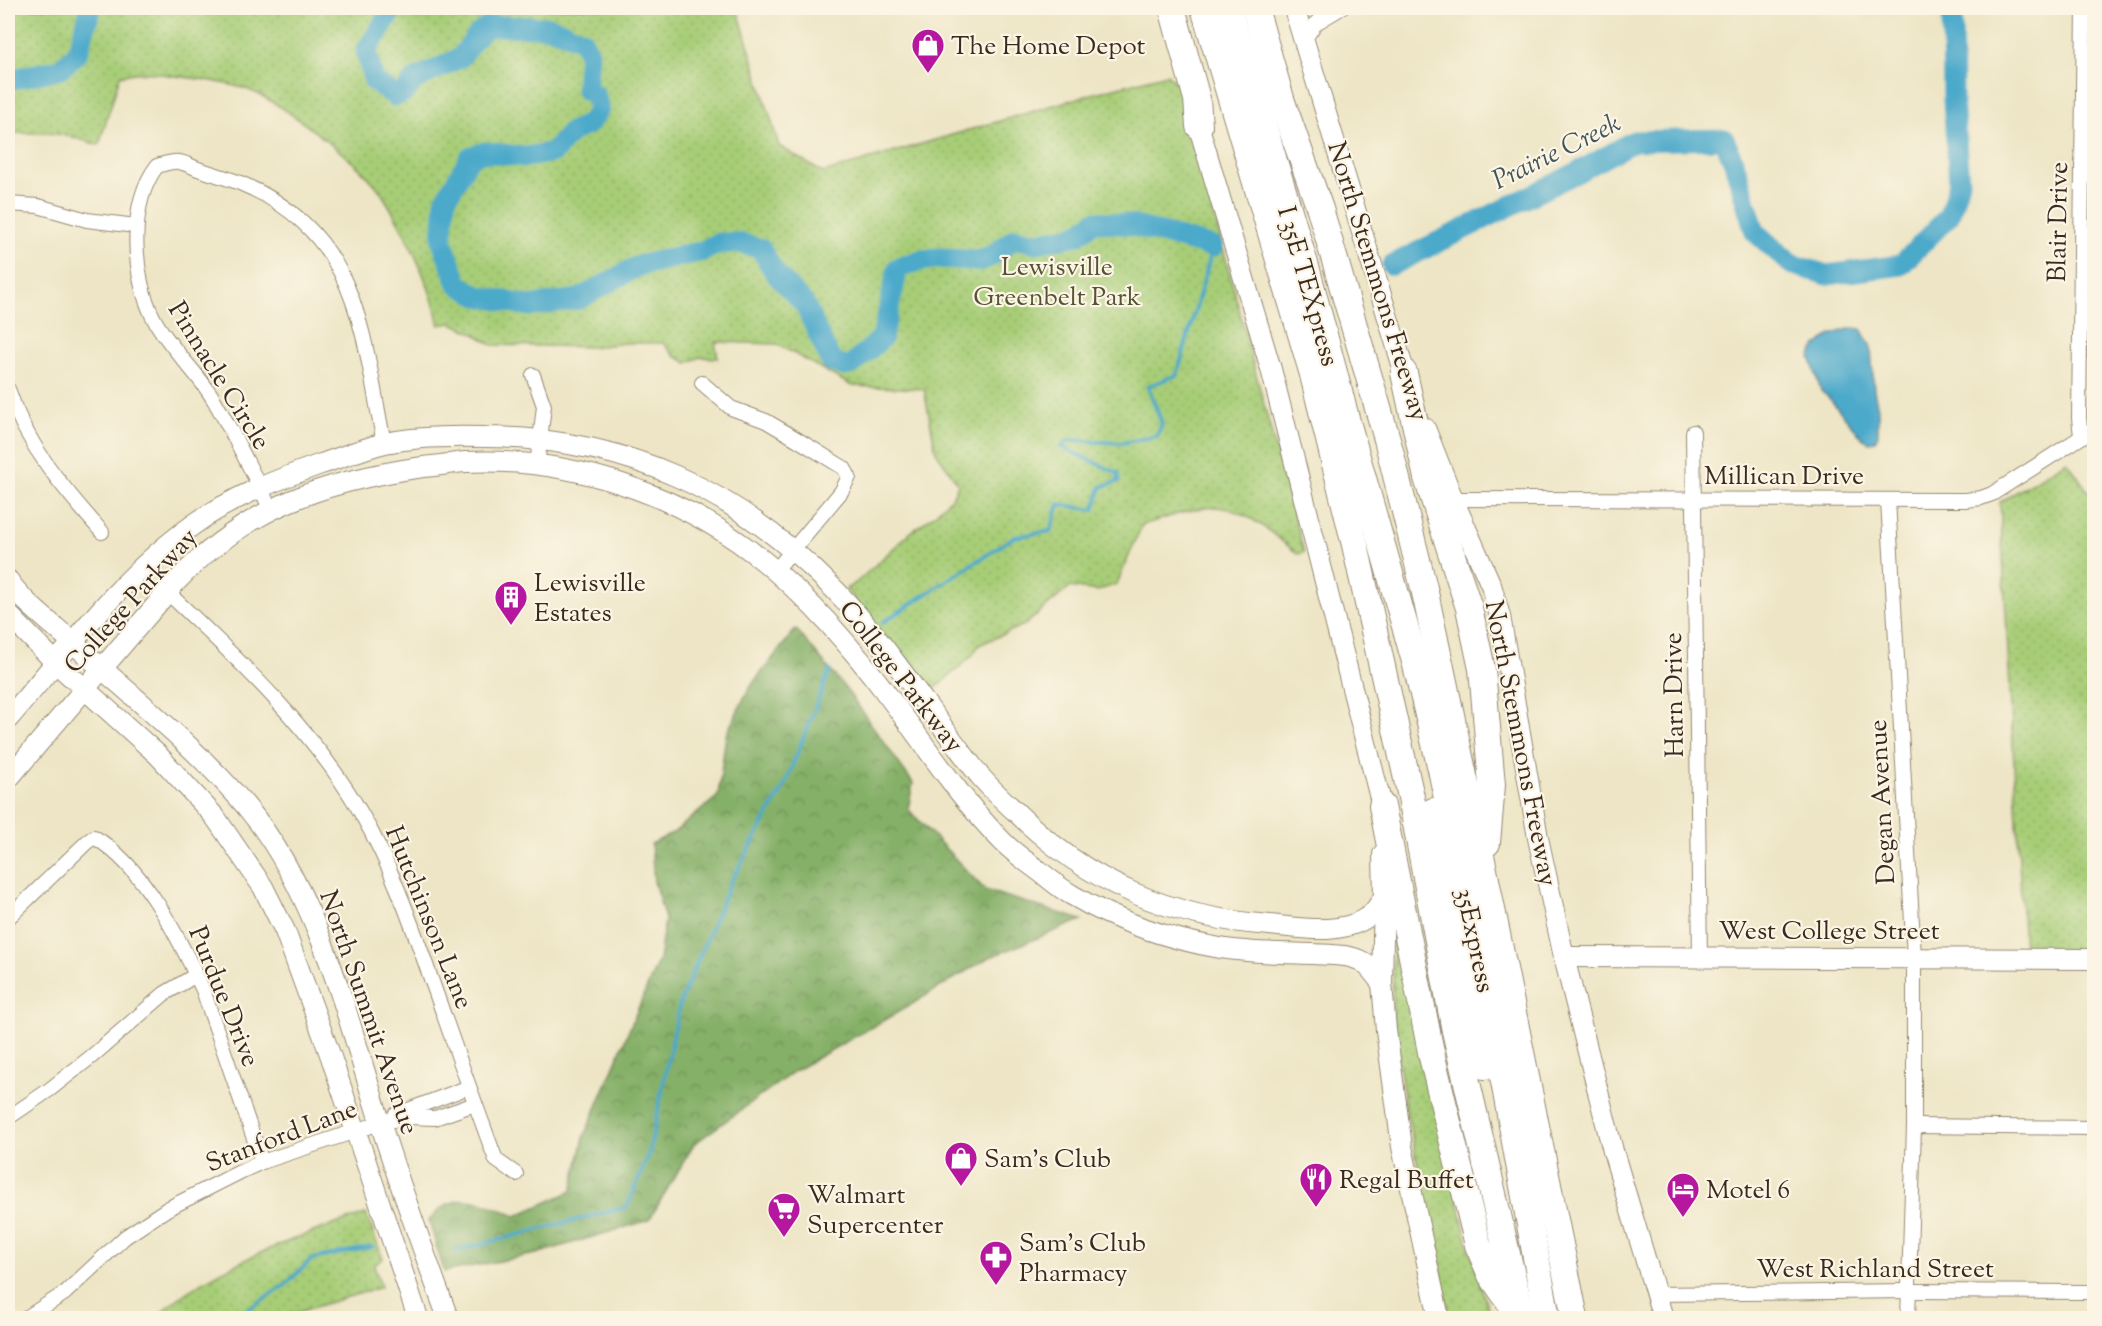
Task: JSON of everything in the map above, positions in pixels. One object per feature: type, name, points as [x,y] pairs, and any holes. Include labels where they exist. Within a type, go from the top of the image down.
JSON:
[{"type":"highway","points":[[1172,8],[1197,99],[1199,126]]},
{"type":"highway","points":[[1204,8],[1312,371],[1355,545],[1411,797],[1455,1031],[1521,1318]]},
{"type":"highway","name":"I 35E TEXpress","points":[[1228,8],[1308,274],[1346,418],[1389,565]]},
{"type":"highway","name":"North Stemmons Freeway","points":[[1255,8],[1282,102],[1320,209],[1363,351],[1424,588],[1575,1318]]},
{"type":"highway","points":[[1320,209],[1324,270],[1378,483],[1389,565]]},
{"type":"highway","points":[[1404,373],[1427,478],[1469,608],[1482,669],[1492,785],[1484,870]]},
{"type":"highway","points":[[1355,545],[1380,585],[1386,606],[1427,775],[1448,900],[1493,1103],[1523,1188]]},
{"type":"highway","name":"35Express","points":[[1389,565],[1441,769],[1493,1021],[1547,1318]]},
{"type":"highway","points":[[1382,806],[1432,1057],[1478,1245],[1491,1275],[1521,1318]]},
{"type":"main road","points":[[1166,8],[1271,369],[1382,806],[1384,897],[1382,983],[1386,1030],[1402,1147],[1439,1318]]},
{"type":"main road","name":"North Stemmons Freeway","points":[[1294,8],[1404,373],[1453,499],[1491,585],[1500,616],[1527,781],[1564,957],[1613,1151],[1662,1318]]},
{"type":"main road","name":"College Parkway","points":[[8,718],[126,582],[159,550],[210,514],[260,486],[384,443],[452,436],[566,442],[619,455],[661,469],[744,512],[792,549],[834,589],[862,620],[983,780],[1048,842],[1075,862],[1108,881],[1177,910],[1222,921],[1334,929],[1353,925],[1370,915],[1384,897]]},
{"type":"main road","name":"College Parkway","points":[[8,779],[167,592],[206,552],[243,524],[334,484],[391,472],[463,462],[537,466],[584,473],[672,503],[731,538],[775,571],[817,611],[860,658],[935,761],[1003,842],[1069,894],[1113,917],[1188,941],[1224,949],[1343,956],[1364,963],[1382,983]]},
{"type":"main road","name":"North Summit Avenue","points":[[8,580],[73,643],[197,754],[245,806],[265,832],[294,881],[336,982],[380,1124],[448,1318]]},
{"type":"main road","name":"North Summit Avenue","points":[[8,614],[56,663],[158,755],[215,817],[263,887],[285,931],[357,1131],[418,1318]]},
{"type":"main road","points":[[904,716],[924,700]]},
{"type":"main road","points":[[1138,925],[1148,899]]},
{"type":"main road","name":"West College Street","points":[[1564,957],[2094,959]]},
{"type":"street","points":[[1304,40],[1316,23],[1341,8]]},
{"type":"street","name":"Blair Drive","points":[[2081,436],[2079,406],[2088,245],[2089,86],[2084,8]]},
{"type":"street","name":"Pinnacle Circle","points":[[271,510],[203,382],[153,318],[136,254],[136,226],[148,177],[157,166],[178,162],[230,179],[262,193],[300,220],[328,250],[353,298],[384,443]]},
{"type":"street","points":[[8,204],[38,206],[87,220],[136,226]]},
{"type":"street","points":[[533,375],[544,406],[537,466]]},
{"type":"street","points":[[702,384],[731,408],[766,421],[844,468],[849,477],[842,492],[775,571]]},
{"type":"street","points":[[8,388],[15,410],[34,446],[74,500],[102,532]]},
{"type":"street","name":"Millican Drive","points":[[1453,499],[1965,500],[1992,494],[2094,429]]},
{"type":"street","name":"Harn Drive","points":[[1693,432],[1700,957]]},
{"type":"street","name":"Degan Avenue","points":[[1888,500],[1914,957],[1914,1126],[1908,1318]]},
{"type":"street","name":"Hutchinson Lane","points":[[167,592],[285,710],[317,748],[360,811],[381,849],[413,927],[496,1160],[516,1174]]},
{"type":"street","name":"Purdue Drive","points":[[8,918],[94,837],[105,844],[128,866],[169,921],[203,990],[262,1162]]},
{"type":"street","points":[[8,1118],[91,1057],[164,994],[196,975]]},
{"type":"street","name":"Stanford Lane","points":[[380,1124],[399,1112],[469,1087]]},
{"type":"street","name":"Stanford Lane","points":[[26,1318],[65,1293],[125,1237],[167,1209],[262,1162],[380,1124],[408,1117],[435,1118],[475,1104]]},
{"type":"street","points":[[1914,1126],[2094,1128]]},
{"type":"street","name":"West Richland Street","points":[[1656,1294],[1908,1291],[2094,1292]]},
{"type":"green space","name":"Lewisville Greenbelt Park","points":[[8,8],[737,8],[779,146],[823,173],[1167,74],[1179,86],[1304,552],[1298,554],[1254,520],[1224,508],[1194,510],[1142,525],[1117,584],[1097,591],[1070,587],[1026,624],[979,645],[971,657],[933,690],[925,690],[846,589],[935,514],[953,496],[958,484],[936,452],[924,389],[852,386],[777,344],[715,342],[718,358],[700,357],[687,363],[675,356],[663,343],[625,343],[594,347],[492,345],[452,323],[439,325],[430,292],[415,256],[380,191],[337,149],[260,95],[246,89],[206,80],[151,73],[128,74],[120,76],[99,145],[65,135],[8,133]]},
{"type":"green space","points":[[2067,461],[2094,500],[2094,953],[2024,952],[2000,502]]},
{"type":"green space","points":[[796,629],[849,693],[913,783],[908,809],[985,890],[1082,920],[988,958],[796,1070],[694,1144],[649,1220],[536,1254],[444,1272],[429,1221],[439,1210],[449,1204],[470,1200],[516,1216],[572,1191],[584,1137],[659,959],[665,919],[654,882],[651,844],[673,833],[718,796],[726,735],[749,688]]},
{"type":"green space","points":[[1394,920],[1467,1240],[1491,1318],[1450,1318],[1406,1109],[1392,1020]]},
{"type":"green space","points":[[366,1214],[383,1259],[374,1265],[381,1287],[278,1318],[154,1318],[187,1292],[229,1267],[297,1238]]},
{"type":"water","points":[[1853,328],[1861,329],[1871,347],[1874,390],[1878,409],[1878,434],[1875,441],[1869,442],[1863,439],[1821,391],[1810,357],[1822,341]]},
{"type":"waterway","name":"Prairie Creek","points":[[8,80],[60,69],[77,54],[91,8]]},
{"type":"waterway","name":"Prairie Creek","points":[[389,8],[389,15],[366,51],[374,81],[395,96],[405,92],[414,80],[460,58],[479,33],[490,26],[550,27],[582,40],[589,53],[586,90],[595,95],[599,109],[589,124],[571,132],[554,152],[526,157],[485,152],[470,157],[445,201],[442,241],[458,284],[478,296],[530,306],[579,299],[638,266],[703,251],[719,243],[740,243],[761,249],[775,273],[805,305],[831,361],[844,366],[853,364],[882,338],[898,268],[918,261],[940,258],[978,261],[990,257],[1015,238],[1037,243],[1077,235],[1095,221],[1131,225],[1213,247]]},
{"type":"waterway","name":"Prairie Creek","points":[[1392,265],[1580,171],[1634,141],[1724,139],[1734,163],[1755,232],[1791,264],[1827,275],[1901,265],[1949,216],[1959,182],[1953,100],[1952,8]]},
{"type":"waterway","points":[[882,623],[1014,537],[1051,531],[1059,504],[1094,510],[1101,487],[1119,481],[1118,473],[1061,447],[1070,440],[1122,443],[1157,436],[1162,424],[1148,386],[1177,375],[1213,247]]},
{"type":"waterway","points":[[455,1251],[627,1207],[649,1153],[680,1003],[729,885],[785,785],[830,670]]},
{"type":"waterway","points":[[234,1318],[284,1286],[312,1259],[372,1247]]},
{"type":"place","name":"The Home Depot","points":[[928,74]]},
{"type":"place","name":"Lewisville Estates","points":[[511,626]]},
{"type":"place","name":"Sam's Club","points":[[961,1187]]},
{"type":"place","name":"Regal Buffet","points":[[1316,1208]]},
{"type":"place","name":"Motel 6","points":[[1683,1218]]},
{"type":"place","name":"Walmart Supercenter","points":[[784,1238]]},
{"type":"place","name":"Sam's Club Pharmacy","points":[[996,1286]]}]
